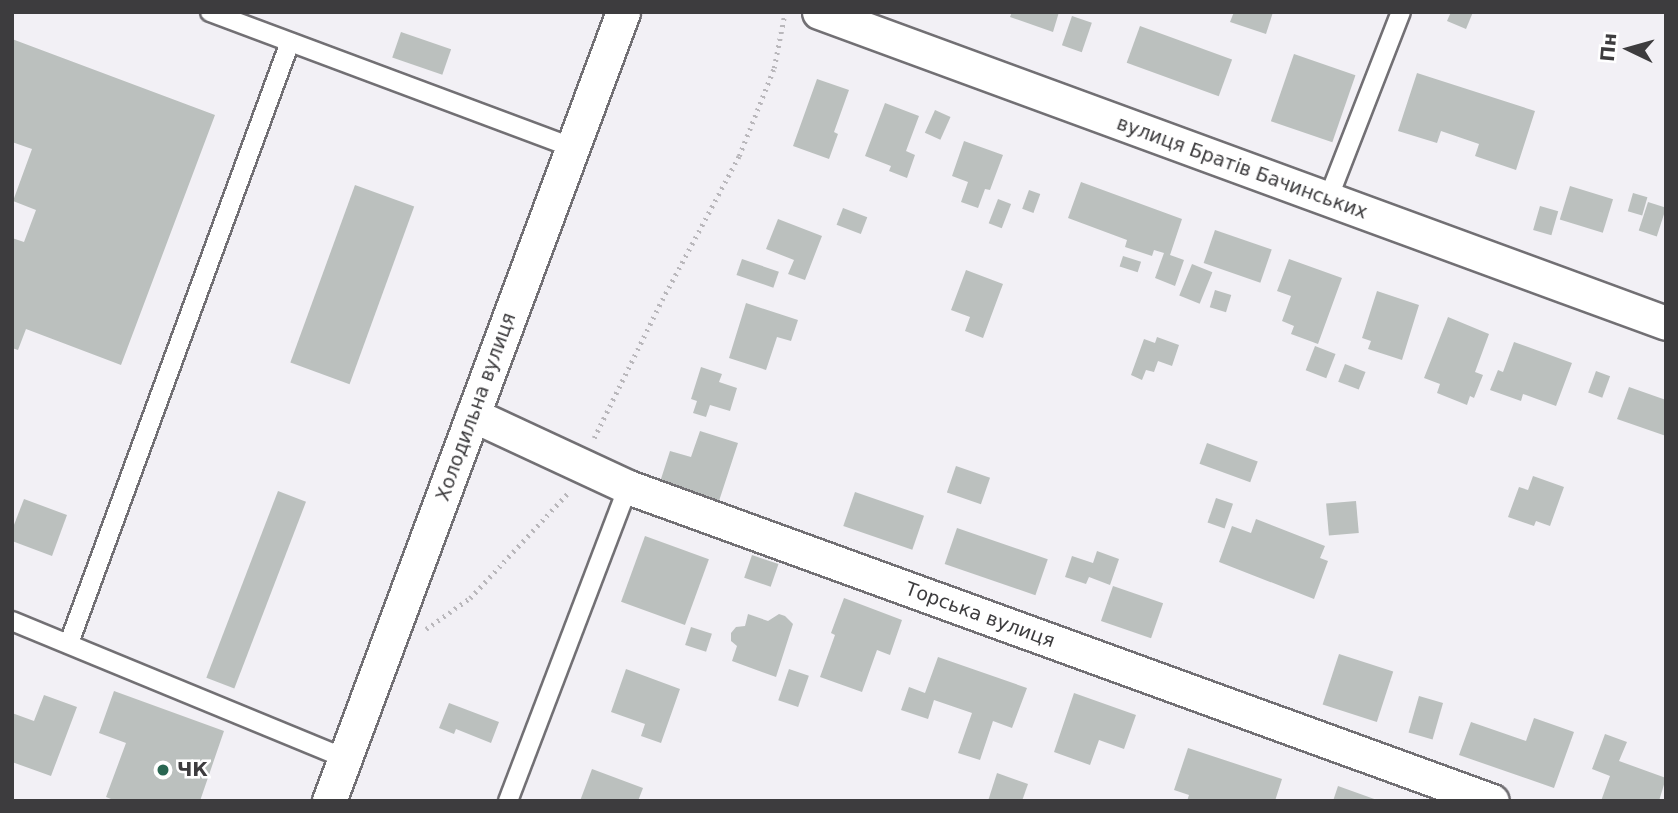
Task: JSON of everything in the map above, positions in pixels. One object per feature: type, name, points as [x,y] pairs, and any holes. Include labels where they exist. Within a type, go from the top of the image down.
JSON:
[{"type":"street","name":"Холодильна вулиця","points":[[329,801],[623,12]]},
{"type":"street","name":"вулиця Братів Бачинських","points":[[819,12],[1666,323]]},
{"type":"street","name":"Торська вулиця","points":[[473,415],[628,487],[1492,801]]},
{"type":"lane","points":[[210,12],[573,148]]},
{"type":"lane","points":[[1328,199],[1401,12]]},
{"type":"lane","points":[[69,643],[290,42]]},
{"type":"lane","points":[[508,801],[628,487]]},
{"type":"lane","points":[[12,621],[345,758]]},
{"type":"path","points":[[382,659],[470,598],[565,499],[662,300],[739,156],[774,68],[785,12]]},
{"type":"building","points":[[1012,12],[1059,12],[1053,32],[1010,17]]},
{"type":"building","points":[[1234,12],[1273,12],[1266,34],[1230,22]]},
{"type":"building","points":[[1451,12],[1473,12],[1466,29],[1447,21]]},
{"type":"building","points":[[1072,16],[1092,23],[1082,52],[1062,45]]},
{"type":"building","points":[[1140,26],[1232,60],[1219,96],[1127,63]]},
{"type":"building","points":[[401,32],[451,49],[442,75],[392,58]]},
{"type":"building","points":[[12,39],[215,115],[121,365],[26,329],[18,350],[12,348],[12,238],[24,242],[36,210],[13,201],[32,149],[12,142]]},
{"type":"building","points":[[1294,54],[1355,75],[1332,142],[1271,121]]},
{"type":"building","points":[[1417,73],[1535,111],[1516,170],[1475,156],[1479,144],[1441,131],[1437,143],[1398,131]]},
{"type":"building","points":[[817,79],[849,90],[834,132],[838,134],[829,159],[793,146]]},
{"type":"building","points":[[885,103],[919,116],[906,151],[915,155],[907,178],[889,171],[891,166],[865,156]]},
{"type":"building","points":[[935,110],[951,117],[940,140],[925,133]]},
{"type":"building","points":[[964,141],[1003,155],[990,190],[985,189],[978,208],[961,202],[968,182],[952,176]]},
{"type":"building","points":[[1081,182],[1182,219],[1170,255],[1184,260],[1175,286],[1155,278],[1164,253],[1154,250],[1152,256],[1125,247],[1127,240],[1068,218]]},
{"type":"building","points":[[355,185],[414,207],[350,384],[290,363]]},
{"type":"building","points":[[1570,186],[1613,199],[1603,233],[1560,219]]},
{"type":"building","points":[[1029,190],[1040,194],[1033,213],[1022,209]]},
{"type":"building","points":[[1633,193],[1647,197],[1642,215],[1628,211]]},
{"type":"building","points":[[998,199],[1011,204],[1002,228],[989,223]]},
{"type":"building","points":[[1648,202],[1666,208],[1657,236],[1639,231]]},
{"type":"building","points":[[1540,206],[1558,211],[1551,235],[1533,230]]},
{"type":"building","points":[[843,208],[867,217],[861,234],[837,225]]},
{"type":"building","points":[[778,219],[822,236],[805,280],[788,274],[794,260],[766,249]]},
{"type":"building","points":[[1215,230],[1272,250],[1260,283],[1204,263]]},
{"type":"building","points":[[1123,256],[1141,262],[1138,272],[1120,266]]},
{"type":"building","points":[[742,259],[779,272],[773,288],[736,275]]},
{"type":"building","points":[[1289,259],[1342,278],[1318,344],[1291,334],[1294,326],[1282,321],[1291,296],[1277,291]]},
{"type":"building","points":[[1192,264],[1212,272],[1200,304],[1179,296]]},
{"type":"building","points":[[966,270],[1003,284],[983,338],[965,331],[970,317],[951,310]]},
{"type":"building","points":[[1215,290],[1231,295],[1226,312],[1210,307]]},
{"type":"building","points":[[1377,291],[1419,305],[1402,360],[1368,349],[1371,341],[1362,338]]},
{"type":"building","points":[[746,303],[798,320],[791,341],[777,337],[766,370],[729,358]]},
{"type":"building","points":[[1448,317],[1489,334],[1475,372],[1483,375],[1474,398],[1470,396],[1467,405],[1437,393],[1440,384],[1424,378]]},
{"type":"building","points":[[1157,337],[1179,345],[1172,366],[1158,361],[1154,372],[1146,370],[1142,380],[1131,375],[1144,339],[1155,343]]},
{"type":"building","points":[[1514,342],[1572,363],[1556,406],[1523,394],[1521,401],[1490,390],[1498,370],[1503,372]]},
{"type":"building","points":[[1315,346],[1336,354],[1326,378],[1306,370]]},
{"type":"building","points":[[1345,364],[1366,372],[1359,390],[1338,382]]},
{"type":"building","points":[[701,367],[722,374],[719,382],[737,388],[730,411],[710,405],[706,417],[693,413],[697,401],[691,399]]},
{"type":"building","points":[[1596,371],[1610,376],[1602,398],[1588,393]]},
{"type":"building","points":[[1629,387],[1666,400],[1666,436],[1617,419]]},
{"type":"building","points":[[700,431],[738,443],[719,501],[660,482],[670,451],[691,457]]},
{"type":"building","points":[[1207,443],[1258,461],[1250,482],[1199,464]]},
{"type":"building","points":[[956,466],[990,478],[981,504],[947,492]]},
{"type":"building","points":[[1533,476],[1564,487],[1550,526],[1536,521],[1534,526],[1508,517],[1519,487],[1528,490]]},
{"type":"building","points":[[278,491],[306,502],[234,688],[206,678]]},
{"type":"building","points":[[855,492],[924,516],[912,550],[843,526]]},
{"type":"building","points":[[1216,498],[1233,504],[1225,528],[1208,523]]},
{"type":"building","points":[[24,499],[67,515],[52,556],[12,541],[12,530]]},
{"type":"building","points":[[1356,501],[1359,533],[1329,535],[1326,504]]},
{"type":"building","points":[[1256,519],[1325,546],[1320,558],[1328,561],[1314,599],[1219,562],[1232,526],[1251,533]]},
{"type":"building","points":[[957,528],[1048,559],[1035,595],[945,564]]},
{"type":"building","points":[[645,536],[709,559],[685,625],[621,602]]},
{"type":"building","points":[[1097,551],[1119,559],[1110,585],[1089,577],[1086,584],[1065,577],[1072,556],[1093,563]]},
{"type":"building","points":[[752,555],[778,564],[771,587],[744,578]]},
{"type":"building","points":[[1113,586],[1163,603],[1151,638],[1101,621]]},
{"type":"building","points":[[844,598],[902,620],[890,655],[877,650],[862,692],[820,677],[835,635],[831,633]]},
{"type":"building","points":[[748,614],[768,621],[779,614],[793,624],[776,677],[732,661],[737,646],[731,641],[731,633],[736,627],[745,626]]},
{"type":"building","points":[[691,627],[712,634],[706,652],[685,645]]},
{"type":"building","points":[[1339,654],[1393,672],[1377,722],[1323,704]]},
{"type":"building","points":[[938,657],[1027,688],[1012,728],[993,721],[980,760],[958,753],[972,713],[934,700],[928,719],[901,710],[909,687],[925,693]]},
{"type":"building","points":[[626,669],[680,689],[661,743],[641,736],[645,724],[611,712]]},
{"type":"building","points":[[789,669],[809,676],[798,707],[778,700]]},
{"type":"building","name":"ЧК","points":[[114,691],[224,731],[200,801],[116,801],[106,797],[126,743],[99,733]]},
{"type":"building","points":[[1074,693],[1136,715],[1124,749],[1099,740],[1090,765],[1054,752]]},
{"type":"building","points":[[44,695],[77,707],[51,776],[12,762],[12,713],[34,721]]},
{"type":"building","points":[[1419,696],[1443,703],[1433,739],[1409,733]]},
{"type":"building","points":[[449,703],[499,722],[491,743],[456,729],[454,734],[439,728]]},
{"type":"building","points":[[1534,718],[1574,732],[1554,788],[1459,755],[1471,722],[1526,741]]},
{"type":"building","points":[[1605,734],[1627,742],[1619,761],[1666,778],[1659,801],[1601,801],[1610,776],[1592,769]]},
{"type":"building","points":[[1188,748],[1282,779],[1275,801],[1187,801],[1189,795],[1174,790]]},
{"type":"building","points":[[592,769],[643,788],[638,801],[580,801]]},
{"type":"building","points":[[997,773],[1028,784],[1022,801],[988,801]]},
{"type":"building","points":[[1338,786],[1377,800],[1377,801],[1333,801]]},
{"type":"place","name":"ЧК","points":[[163,770]]}]
